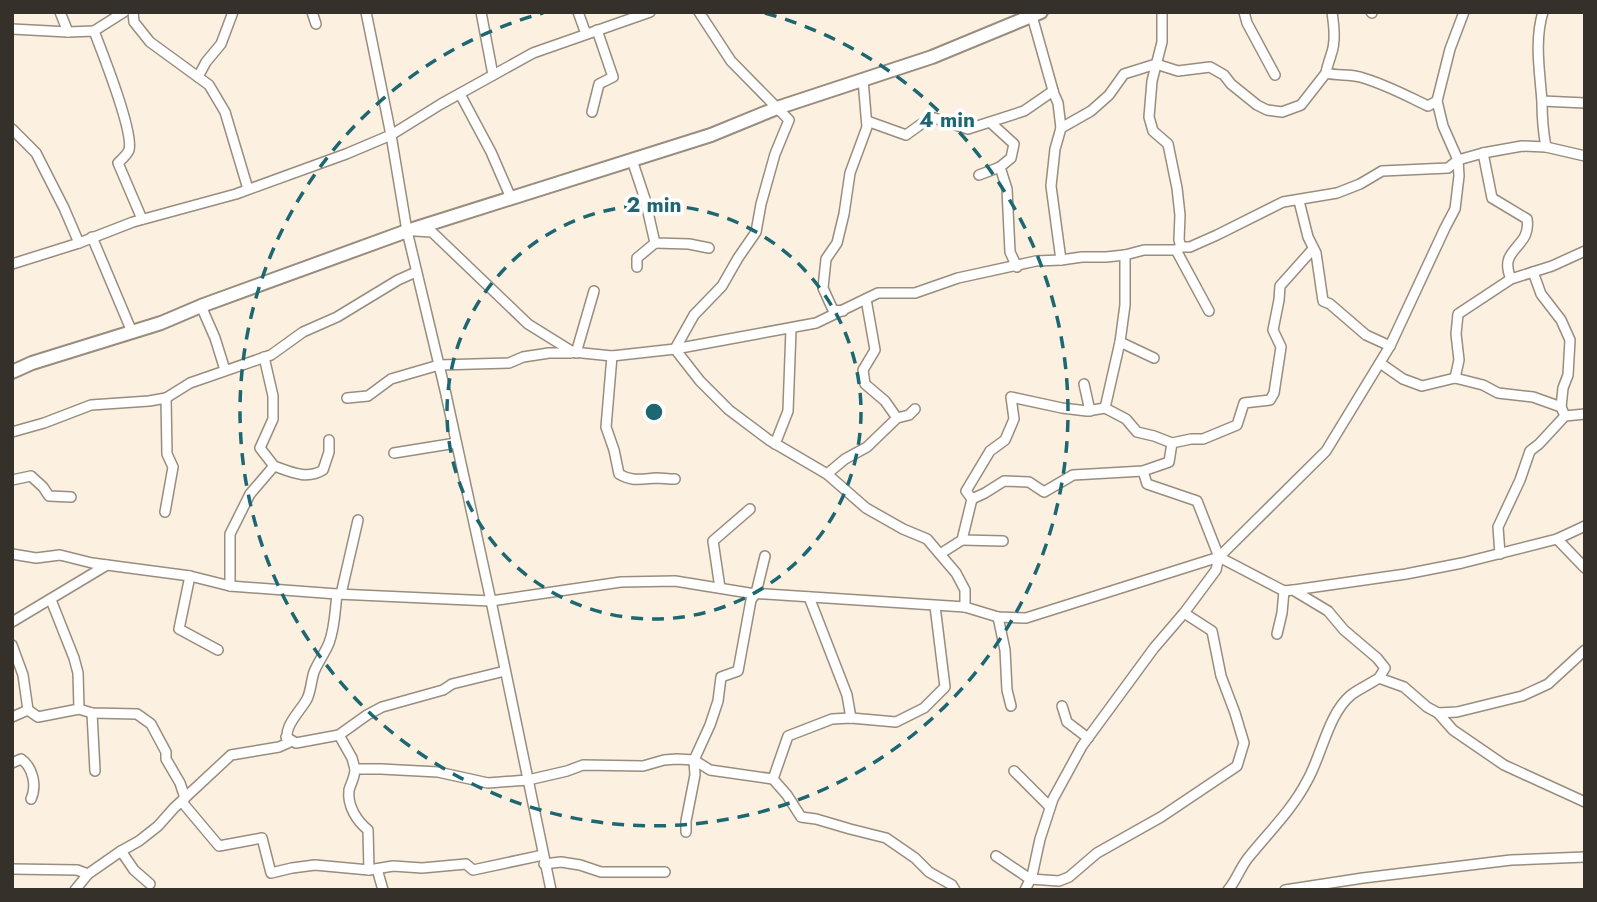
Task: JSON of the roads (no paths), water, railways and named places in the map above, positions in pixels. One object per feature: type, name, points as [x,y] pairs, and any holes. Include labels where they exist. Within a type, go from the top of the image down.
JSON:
[{"type":"street","points":[[60,12],[68,32]]},
{"type":"street","points":[[12,29],[94,31],[124,12]]},
{"type":"street","points":[[132,12],[134,22],[150,43],[209,85],[225,112],[248,189]]},
{"type":"street","points":[[198,77],[221,44],[233,12]]},
{"type":"street","points":[[312,12],[316,24]]},
{"type":"street","points":[[366,12],[407,230],[491,601],[551,890]]},
{"type":"street","points":[[481,12],[493,75]]},
{"type":"street","points":[[578,12],[586,34]]},
{"type":"street","points":[[12,264],[142,219],[236,194],[346,154],[391,135],[533,53],[650,12]]},
{"type":"street","points":[[675,349],[694,314],[722,286],[756,232],[775,155],[789,120],[731,61],[699,12]]},
{"type":"street","points":[[1162,12],[1162,43],[1152,81],[1149,117],[1153,131],[1168,144],[1180,215],[1179,249],[1209,311]]},
{"type":"street","points":[[1244,12],[1247,23],[1275,75]]},
{"type":"street","points":[[1061,128],[1091,111],[1109,95],[1124,74],[1156,64],[1178,71],[1210,67],[1268,110],[1282,112],[1301,104],[1326,73],[1334,40],[1332,12]]},
{"type":"street","points":[[12,554],[36,558],[60,555],[92,564],[190,576],[230,586],[339,594],[491,601],[621,582],[675,581],[756,593],[965,607],[998,617],[1026,618],[1219,557],[1326,451],[1390,346],[1455,209],[1460,176],[1458,160],[1443,126],[1437,101],[1450,49],[1464,12]]},
{"type":"street","points":[[1544,12],[1538,62],[1546,147]]},
{"type":"street","points":[[12,372],[32,363],[161,323],[407,230],[711,135],[777,108],[932,57],[1036,14],[1058,103],[1061,128],[1055,149],[1051,186],[1061,260]]},
{"type":"street","points":[[592,112],[599,84],[613,77],[597,30]]},
{"type":"street","points":[[94,31],[129,135],[128,151],[118,163],[142,219]]},
{"type":"street","points":[[1326,73],[1356,76],[1384,84],[1428,106],[1437,101]]},
{"type":"street","points":[[843,311],[833,310],[823,288],[826,259],[837,243],[850,173],[867,127],[863,80]]},
{"type":"street","points":[[867,121],[905,135],[931,117],[968,129],[1024,111],[1053,91]]},
{"type":"street","points":[[460,94],[491,152],[511,198]]},
{"type":"street","points":[[1542,101],[1585,103]]},
{"type":"street","points":[[979,175],[1000,167],[1011,158],[1014,144],[991,123]]},
{"type":"street","points":[[14,134],[36,153],[79,243]]},
{"type":"street","points":[[348,398],[368,396],[391,379],[439,365],[509,363],[523,357],[549,354],[612,356],[675,349],[816,323],[878,293],[915,293],[958,278],[1036,261],[1190,247],[1283,202],[1337,193],[1382,171],[1448,168],[1458,160],[1522,146],[1546,147],[1585,156]]},
{"type":"street","points":[[1483,153],[1492,198],[1527,219],[1528,228],[1522,241],[1508,256],[1506,268],[1511,279]]},
{"type":"street","points":[[632,160],[656,243]]},
{"type":"street","points":[[1000,167],[1007,189],[1010,252],[1017,267]]},
{"type":"street","points":[[1299,201],[1308,237],[1316,253],[1323,301],[1331,304],[1366,335],[1390,346]]},
{"type":"street","points":[[407,230],[432,232],[528,324],[575,353]]},
{"type":"street","points":[[92,237],[132,332]]},
{"type":"street","points":[[637,267],[637,258],[656,243],[689,244],[709,248]]},
{"type":"street","points":[[972,499],[966,491],[990,451],[1006,440],[1014,419],[1011,397],[1062,408],[1090,411],[1105,408],[1126,419],[1137,432],[1172,443],[1203,439],[1237,425],[1244,403],[1270,400],[1274,393],[1280,347],[1273,330],[1280,286],[1313,249]]},
{"type":"street","points":[[1455,378],[1459,360],[1456,334],[1458,314],[1511,279],[1585,251]]},
{"type":"street","points":[[1105,408],[1120,342],[1125,304],[1125,255]]},
{"type":"street","points":[[12,432],[81,410],[90,404],[166,398],[190,383],[271,355],[303,332],[337,317],[416,272]]},
{"type":"street","points":[[1500,554],[1498,527],[1530,451],[1539,444],[1563,411],[1563,388],[1568,375],[1570,340],[1561,320],[1541,294],[1533,272]]},
{"type":"street","points":[[575,353],[593,291]]},
{"type":"street","points":[[866,299],[875,350],[863,370],[865,384],[885,401],[897,418]]},
{"type":"street","points":[[201,306],[225,370]]},
{"type":"street","points":[[775,444],[788,411],[791,329]]},
{"type":"street","points":[[1120,342],[1154,358]]},
{"type":"street","points":[[675,349],[700,381],[729,410],[775,444],[827,474],[866,508],[903,529],[927,538],[956,573],[965,590],[965,607]]},
{"type":"street","points":[[612,356],[606,426],[619,474],[628,479],[675,479]]},
{"type":"street","points":[[264,357],[273,396],[273,419],[260,448],[274,466],[314,476],[323,470],[329,452],[329,440]]},
{"type":"street","points":[[1380,363],[1403,379],[1422,386],[1455,378],[1483,385],[1498,393],[1533,397],[1563,411],[1585,414]]},
{"type":"street","points":[[1084,384],[1090,411]]},
{"type":"street","points":[[165,512],[173,467],[167,454],[166,398]]},
{"type":"street","points":[[827,474],[845,458],[867,447],[897,418],[909,415],[915,409]]},
{"type":"street","points":[[394,453],[456,443]]},
{"type":"street","points":[[972,499],[1004,481],[1029,482],[1044,492],[1073,475],[1143,471],[1169,462],[1172,443]]},
{"type":"street","points":[[230,586],[230,534],[250,494],[274,466]]},
{"type":"street","points":[[1025,890],[1050,807],[1088,738],[1216,570],[1219,557],[1197,501],[1147,484],[1143,471]]},
{"type":"street","points":[[12,480],[31,477],[49,496],[71,498]]},
{"type":"street","points":[[962,540],[972,499]]},
{"type":"street","points":[[720,588],[713,541],[750,509]]},
{"type":"street","points":[[75,890],[88,874],[158,826],[231,755],[288,743],[286,737],[289,727],[308,696],[310,682],[328,645],[358,520]]},
{"type":"street","points":[[1288,590],[1406,574],[1500,554],[1558,539],[1585,526]]},
{"type":"street","points":[[1558,539],[1585,568]]},
{"type":"street","points":[[940,554],[962,540],[1003,541]]},
{"type":"street","points":[[686,832],[695,775],[694,760],[718,701],[721,677],[738,671],[751,600],[756,593],[765,556]]},
{"type":"street","points":[[1219,557],[1328,611],[1344,630],[1385,668],[1379,678],[1350,696],[1334,716],[1307,781],[1291,807],[1245,861],[1228,890]]},
{"type":"street","points":[[12,622],[108,564]]},
{"type":"street","points":[[190,576],[179,629],[218,650]]},
{"type":"street","points":[[1277,634],[1288,590]]},
{"type":"street","points":[[809,597],[847,695],[851,718]]},
{"type":"street","points":[[51,600],[78,673],[79,709]]},
{"type":"street","points":[[773,779],[788,736],[832,719],[896,722],[924,708],[945,687],[934,606]]},
{"type":"street","points":[[996,856],[1030,879],[1059,881],[1069,877],[1097,853],[1161,817],[1237,766],[1244,743],[1221,676],[1212,631],[1184,613]]},
{"type":"street","points":[[998,617],[1005,650],[1007,690],[1011,706]]},
{"type":"street","points":[[12,645],[23,675],[28,710],[38,718],[79,709],[92,713],[137,714],[151,724],[180,783],[183,800],[219,846],[262,838],[271,873],[315,864],[373,870],[393,866],[422,868],[466,864],[473,870],[544,859],[580,865],[601,872],[665,872]]},
{"type":"street","points":[[1438,713],[1457,712],[1522,696],[1548,684],[1585,650]]},
{"type":"street","points":[[286,737],[296,743],[339,735],[382,708],[443,690],[452,684],[505,671]]},
{"type":"street","points":[[1379,678],[1404,687],[1438,713],[1453,730],[1504,765],[1585,802]]},
{"type":"street","points":[[1062,706],[1068,722],[1088,738]]},
{"type":"street","points":[[12,717],[28,710]]},
{"type":"street","points":[[92,713],[95,771]]},
{"type":"street","points":[[339,735],[355,769],[349,799],[359,823],[368,830],[373,870],[383,890]]},
{"type":"street","points":[[12,762],[21,759],[27,763],[33,778],[34,792],[31,799]]},
{"type":"street","points":[[355,769],[438,772],[488,783],[528,780],[583,765],[643,766],[664,760],[694,760],[710,770],[773,779],[801,817],[886,838],[915,858],[929,872],[952,885],[955,890]]},
{"type":"street","points":[[1014,771],[1050,807]]},
{"type":"street","points":[[121,851],[134,870],[150,884]]},
{"type":"street","points":[[1285,890],[1511,860],[1585,857]]},
{"type":"street","points":[[12,869],[77,870],[88,874]]}]
